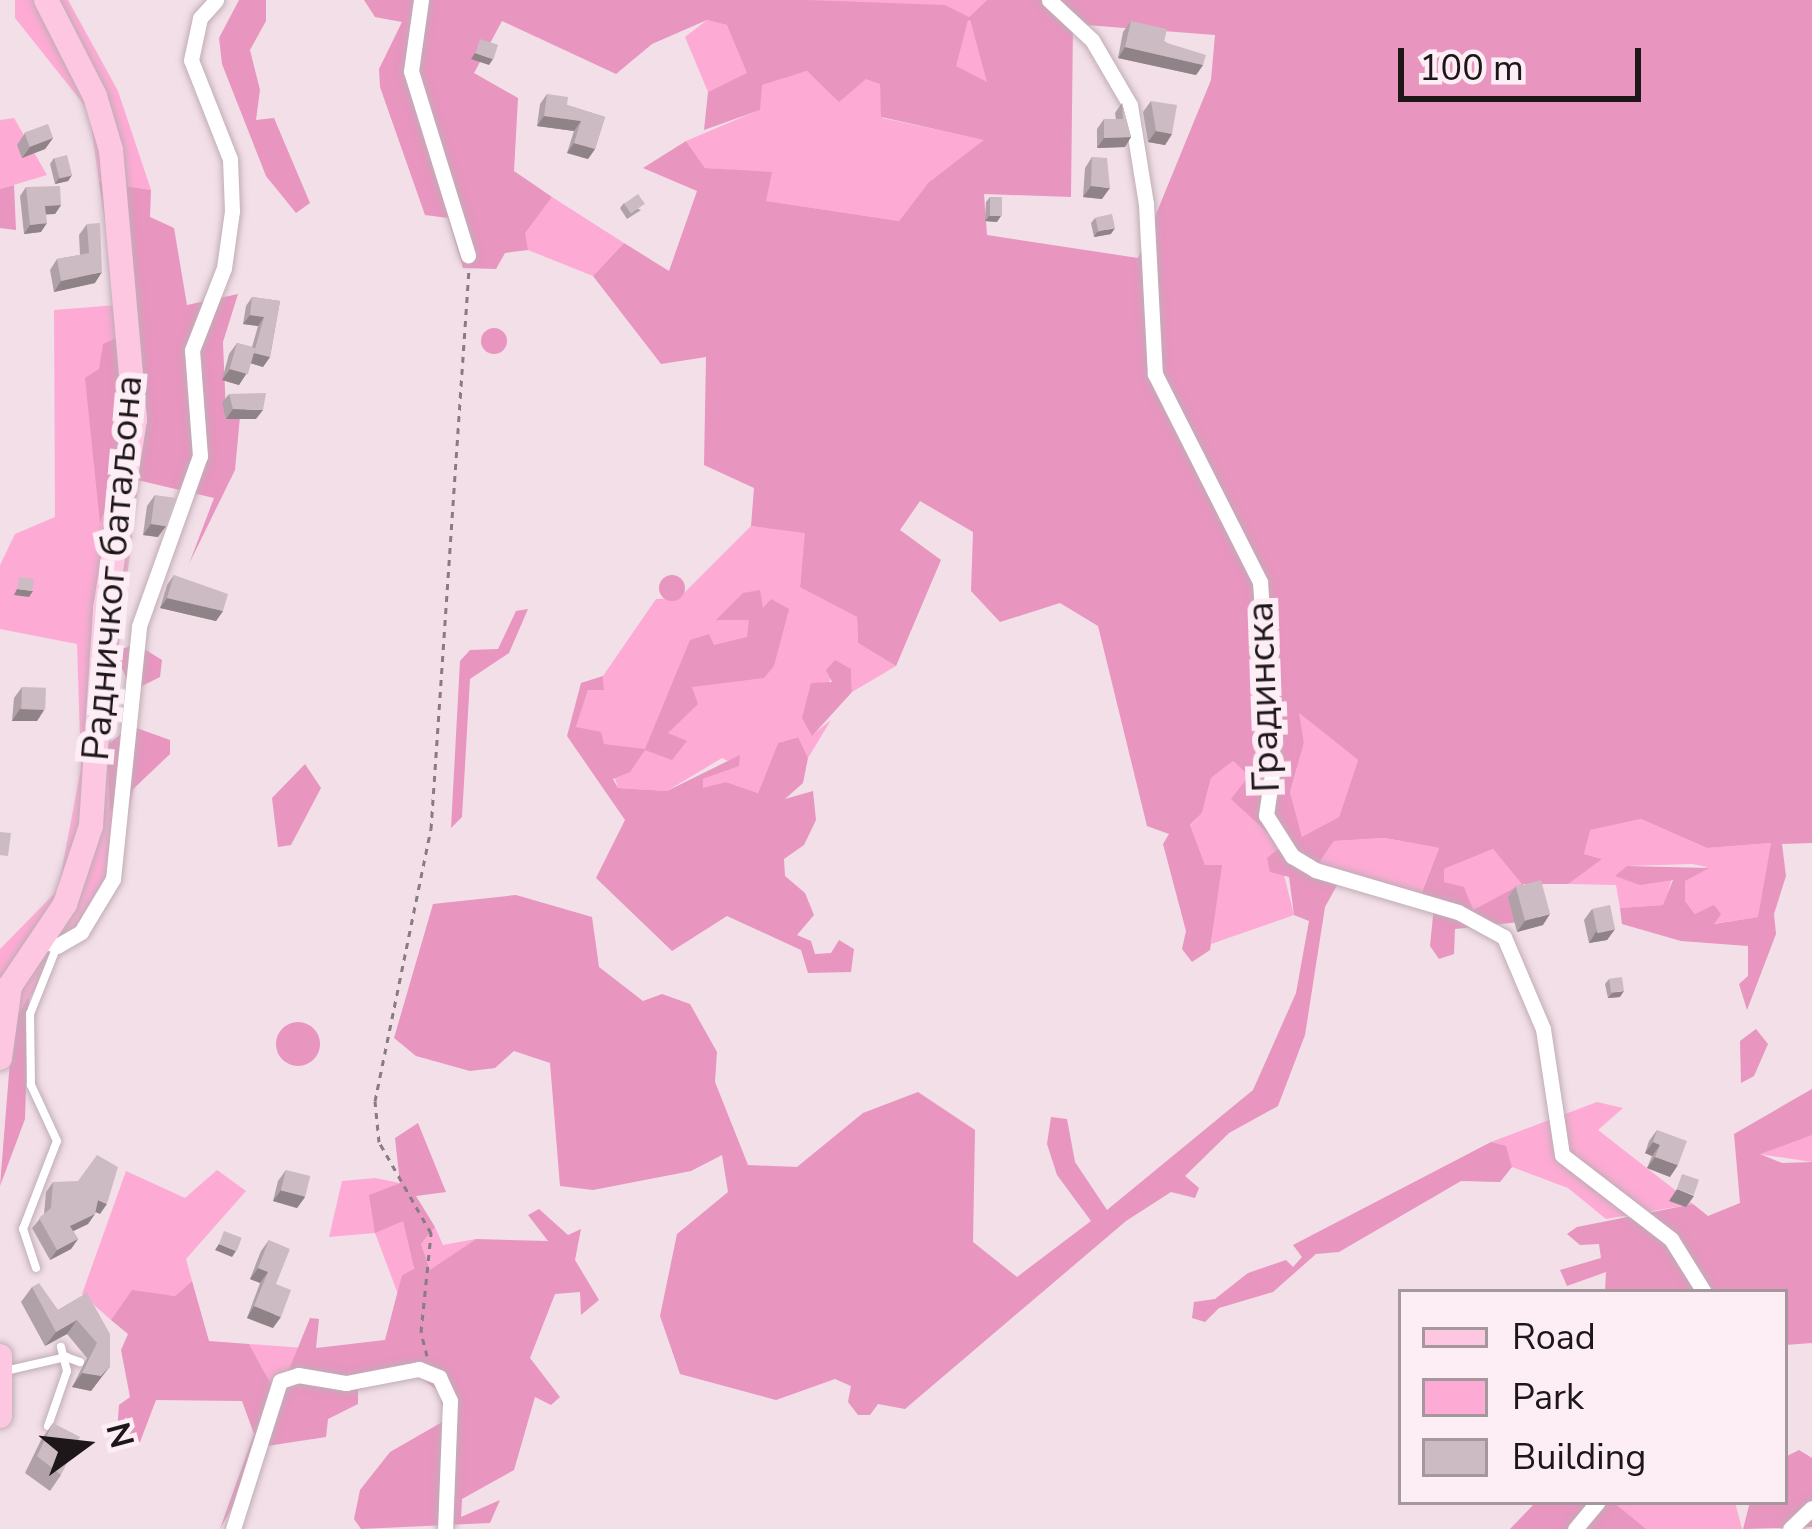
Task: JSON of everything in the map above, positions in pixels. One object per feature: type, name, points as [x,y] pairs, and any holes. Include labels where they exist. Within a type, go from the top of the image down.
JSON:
[{"type":"main road","name":"Радничког батаљона","points":[[0,1058],[1,1014],[49,942],[73,888],[91,826],[98,671],[136,404],[111,150],[94,96],[46,0]]},
{"type":"main road","points":[[0,1416],[2,1364]]},
{"type":"street","points":[[49,942],[90,923],[113,879],[125,824],[139,626],[200,456],[192,350],[224,268],[232,186],[191,60],[192,39],[216,0]]},
{"type":"street","points":[[421,0],[411,71],[468,255]]},
{"type":"street","name":"Градинска","points":[[1049,0],[1092,40],[1130,105],[1146,204],[1155,374],[1260,582],[1274,767],[1266,815],[1292,856],[1316,870],[1458,912],[1504,937],[1543,1029],[1562,1155],[1671,1239],[1702,1289]]},
{"type":"street","points":[[233,1529],[280,1381],[298,1375],[346,1383],[431,1371],[446,1387],[452,1421],[445,1529]]},
{"type":"street","points":[[1575,1529],[1595,1505]]},
{"type":"street","points":[[1790,1529],[1812,1508]]},
{"type":"lane","points":[[36,1268],[23,1229],[57,1141],[31,1085],[30,1014],[49,942]]},
{"type":"lane","points":[[48,1426],[64,1352]]},
{"type":"lane","points":[[2,1364],[64,1352],[80,1362]]},
{"type":"path","points":[[431,1371],[421,1332],[431,1233],[379,1142],[375,1101],[431,829],[468,255]]},
{"type":"green space","points":[[15,0],[68,0],[118,91],[151,190],[99,182],[89,111],[15,18]]},
{"type":"green space","points":[[806,0],[987,0],[969,17],[988,83]]},
{"type":"green space","points":[[707,20],[728,25],[748,73],[708,92],[685,37]]},
{"type":"green space","points":[[807,71],[839,101],[865,78],[880,83],[882,118],[986,140],[928,183],[899,221],[765,201],[771,173],[705,168],[686,141],[759,110],[761,85]]},
{"type":"green space","points":[[14,118],[47,175],[0,189],[0,120]]},
{"type":"green space","points":[[552,197],[624,243],[593,276],[528,250],[524,233]]},
{"type":"green space","points":[[117,305],[123,336],[102,520],[120,476],[138,485],[107,745],[111,810],[134,788],[106,908],[61,951],[13,1023],[0,1006],[0,949],[58,890],[81,768],[77,644],[0,629],[0,565],[15,534],[55,517],[54,310]]},
{"type":"green space","points":[[751,526],[806,532],[800,586],[857,617],[858,643],[896,666],[852,692],[851,669],[832,674],[812,735],[831,720],[808,758],[797,737],[778,743],[758,793],[726,782],[703,789],[703,779],[738,766],[722,758],[667,791],[618,788],[604,744],[576,727],[588,690],[604,690],[603,676],[656,599],[679,598]]},
{"type":"green space","points":[[1298,712],[1358,760],[1339,817],[1302,838],[1290,792],[1304,743]]},
{"type":"green space","points":[[1233,761],[1249,776],[1247,810],[1273,831],[1294,915],[1211,944],[1221,865],[1205,865],[1190,826],[1202,813],[1211,778]]},
{"type":"green space","points":[[1641,819],[1707,848],[1771,843],[1759,917],[1712,924],[1696,915],[1685,901],[1685,880],[1707,867],[1692,864],[1627,866],[1672,879],[1664,905],[1620,908],[1616,885],[1568,884],[1599,858],[1584,854],[1589,830]]},
{"type":"green space","points":[[1385,838],[1439,848],[1420,896],[1338,883],[1319,863],[1334,841]]},
{"type":"green space","points":[[1493,849],[1523,884],[1473,910],[1443,882],[1444,869]]},
{"type":"green space","points":[[1597,1102],[1623,1108],[1598,1130],[1693,1204],[1606,1219],[1568,1188],[1512,1167],[1506,1147],[1491,1142]]},
{"type":"green space","points":[[1812,1135],[1812,1162],[1759,1154],[1790,1138]]},
{"type":"green space","points":[[217,1170],[246,1191],[186,1259],[192,1281],[175,1296],[132,1291],[111,1320],[82,1294],[126,1171],[185,1198]]},
{"type":"green space","points":[[375,1178],[400,1183],[370,1195],[403,1220],[414,1270],[402,1275],[398,1294],[375,1233],[329,1237],[342,1181]]},
{"type":"green space","points":[[435,1227],[443,1245],[476,1239],[430,1271],[421,1244]]},
{"type":"green space","points":[[249,1344],[304,1348],[278,1398]]},
{"type":"green space","points":[[1611,1505],[1736,1505],[1742,1529],[1646,1529]]},
{"type":"shaded area","points":[[239,0],[266,0],[266,21],[250,50],[260,90],[256,120],[274,118],[310,203],[296,213],[266,176],[222,64],[219,38]]},
{"type":"shaded area","points":[[364,0],[806,0],[945,5],[969,17],[987,0],[1812,0],[1812,843],[1782,844],[1786,876],[1774,914],[1776,934],[1747,1010],[1739,984],[1748,976],[1748,946],[1681,941],[1622,924],[1620,908],[1663,905],[1673,880],[1640,885],[1615,876],[1627,866],[1709,868],[1685,881],[1685,901],[1695,914],[1714,905],[1721,914],[1714,924],[1758,917],[1771,843],[1707,848],[1641,819],[1590,830],[1584,854],[1602,859],[1568,884],[1523,884],[1520,922],[1455,929],[1454,954],[1439,959],[1430,946],[1434,906],[1420,897],[1439,848],[1385,838],[1334,841],[1319,863],[1341,878],[1325,907],[1305,1035],[1278,1106],[1229,1133],[1185,1176],[1199,1188],[1195,1198],[1171,1192],[1126,1221],[905,1409],[878,1404],[870,1415],[858,1415],[848,1402],[851,1386],[835,1379],[776,1400],[680,1374],[660,1316],[677,1234],[728,1192],[722,1155],[691,1171],[593,1190],[560,1186],[550,1063],[514,1051],[495,1068],[470,1071],[416,1056],[394,1038],[433,904],[516,895],[592,917],[599,967],[643,1001],[662,994],[690,1004],[717,1052],[715,1082],[748,1165],[797,1167],[863,1113],[918,1092],[975,1130],[973,1242],[1017,1277],[1091,1221],[1057,1175],[1047,1144],[1051,1117],[1067,1119],[1075,1162],[1107,1210],[1253,1090],[1296,993],[1309,921],[1294,915],[1289,877],[1270,872],[1267,858],[1282,846],[1231,799],[1249,776],[1233,761],[1211,778],[1202,813],[1190,825],[1205,865],[1222,865],[1210,950],[1192,962],[1182,949],[1186,931],[1163,844],[1169,834],[1147,826],[1098,626],[1060,603],[1000,622],[971,591],[973,532],[920,501],[900,530],[941,560],[896,666],[858,643],[857,617],[800,587],[805,533],[751,526],[754,488],[704,465],[706,357],[661,364],[593,276],[624,243],[669,271],[697,191],[643,168],[686,141],[705,168],[772,172],[766,201],[899,221],[928,183],[984,140],[881,117],[880,84],[866,79],[839,102],[807,71],[762,85],[760,110],[704,130],[708,92],[747,73],[727,25],[707,20],[652,44],[616,74],[502,21],[474,73],[518,98],[514,171],[552,197],[525,233],[528,250],[505,253],[496,269],[463,268],[448,218],[425,215],[380,87],[379,69],[402,22],[375,17]],"holes":[[[968,20],[970,20],[987,82],[956,66]],[[1073,24],[1215,35],[1211,80],[1138,258],[987,235],[984,194],[1071,197]],[[1299,713],[1358,760],[1339,817],[1302,837],[1290,792],[1304,743]],[[1493,849],[1522,884],[1473,910],[1464,887],[1444,882],[1444,869]]]},
{"type":"shaded area","points":[[99,182],[151,190],[150,217],[174,228],[187,305],[238,294],[223,342],[226,414],[240,416],[235,470],[189,564],[214,498],[120,476],[100,523],[85,378],[99,369],[103,344],[123,335]]},
{"type":"shaded area","points":[[14,185],[16,230],[0,228],[0,189]]},
{"type":"shaded area","points":[[494,328],[507,341],[494,354],[481,341]]},
{"type":"shaded area","points":[[672,575],[685,588],[672,601],[659,588]]},
{"type":"shaded area","points":[[760,590],[763,608],[771,599],[789,609],[774,666],[764,678],[692,687],[698,704],[668,733],[687,741],[672,760],[645,750],[630,772],[613,779],[618,788],[667,791],[740,755],[739,766],[703,779],[703,788],[726,782],[758,793],[778,743],[798,737],[808,758],[803,783],[785,799],[813,791],[816,820],[804,845],[784,859],[785,876],[805,893],[814,915],[797,935],[811,941],[815,954],[831,953],[839,940],[854,949],[851,972],[808,973],[801,950],[727,916],[672,951],[596,878],[625,820],[567,736],[581,683],[603,676],[604,690],[588,690],[576,727],[601,732],[604,744],[645,749],[690,640],[709,634],[714,645],[747,637],[749,620],[716,620],[743,593]]},
{"type":"shaded area","points":[[528,609],[509,653],[470,679],[462,817],[451,828],[460,661],[470,650],[498,649],[516,611]]},
{"type":"shaded area","points":[[136,644],[162,660],[160,677],[132,691],[119,662],[122,649]]},
{"type":"shaded area","points":[[835,660],[851,669],[852,692],[812,736],[802,718],[811,683],[832,682],[826,670]]},
{"type":"shaded area","points":[[131,726],[170,740],[170,754],[110,811],[107,745]]},
{"type":"shaded area","points":[[305,764],[321,788],[291,845],[278,847],[272,798]]},
{"type":"shaded area","points":[[29,997],[25,1119],[0,1186],[13,1023]]},
{"type":"shaded area","points":[[298,1022],[314,1028],[320,1044],[314,1060],[298,1066],[282,1060],[276,1044],[282,1028]]},
{"type":"shaded area","points":[[1756,1029],[1768,1044],[1754,1076],[1741,1083],[1740,1041]]},
{"type":"shaded area","points":[[1812,1089],[1812,1135],[1760,1154],[1782,1163],[1812,1162],[1812,1343],[1788,1345],[1788,1289],[1605,1289],[1606,1272],[1567,1286],[1560,1270],[1601,1258],[1599,1244],[1580,1245],[1567,1234],[1577,1227],[1693,1204],[1708,1216],[1740,1203],[1734,1134]]},
{"type":"shaded area","points":[[418,1123],[446,1192],[416,1196],[435,1227],[421,1244],[430,1270],[476,1239],[548,1241],[528,1215],[539,1209],[568,1235],[581,1229],[575,1260],[599,1300],[581,1315],[580,1292],[555,1294],[530,1358],[560,1397],[551,1405],[535,1397],[514,1470],[462,1499],[461,1517],[500,1500],[490,1523],[361,1529],[354,1519],[360,1490],[390,1452],[444,1421],[440,1392],[414,1373],[358,1390],[358,1404],[328,1419],[326,1437],[267,1446],[220,1529],[254,1434],[242,1401],[156,1400],[140,1442],[123,1443],[117,1431],[119,1405],[130,1397],[121,1350],[128,1334],[111,1320],[132,1290],[175,1296],[192,1281],[209,1341],[249,1344],[278,1397],[310,1318],[319,1319],[316,1348],[385,1340],[402,1275],[414,1269],[403,1221],[375,1233],[369,1195],[400,1183],[395,1138]]},
{"type":"shaded area","points":[[1491,1142],[1506,1146],[1512,1167],[1500,1182],[1461,1181],[1339,1252],[1316,1254],[1273,1292],[1219,1308],[1205,1322],[1192,1318],[1194,1302],[1215,1299],[1248,1273],[1286,1260],[1293,1267],[1302,1257],[1293,1245]]},
{"type":"shaded area","points":[[1799,1450],[1812,1458],[1812,1527],[1743,1529],[1749,1505],[1788,1505],[1788,1456]]},
{"type":"shaded area","points":[[1533,1505],[1617,1505],[1646,1529],[1510,1529]]},
{"type":"building","points":[[1131,21],[1167,29],[1164,42],[1206,55],[1203,65],[1125,47]]},
{"type":"building","points":[[480,39],[498,45],[493,59],[475,53]]},
{"type":"building","points":[[547,94],[568,97],[567,105],[605,117],[595,149],[574,143],[581,121],[544,116]]},
{"type":"building","points":[[1151,101],[1177,105],[1172,134],[1156,131]]},
{"type":"building","points":[[1122,103],[1131,137],[1104,138],[1104,119],[1123,119]]},
{"type":"building","points":[[48,124],[53,138],[30,147],[25,133]]},
{"type":"building","points":[[67,155],[72,175],[59,179],[54,158]]},
{"type":"building","points":[[1092,157],[1107,158],[1110,188],[1091,186]]},
{"type":"building","points":[[60,186],[61,205],[45,206],[47,223],[30,225],[26,187]]},
{"type":"building","points":[[638,194],[645,204],[631,214],[624,204]]},
{"type":"building","points":[[990,197],[1002,197],[1002,216],[990,216]]},
{"type":"building","points":[[1112,214],[1115,228],[1098,231],[1095,218]]},
{"type":"building","points":[[100,223],[102,272],[61,281],[57,259],[89,253],[87,224]]},
{"type":"building","points":[[252,297],[280,301],[270,357],[254,353],[264,317],[250,315]]},
{"type":"building","points":[[237,343],[255,348],[248,374],[230,369]]},
{"type":"building","points":[[266,393],[263,410],[233,409],[229,394]]},
{"type":"building","points":[[155,495],[176,498],[166,526],[151,524]]},
{"type":"building","points":[[174,575],[228,594],[223,611],[167,598]]},
{"type":"building","points":[[19,577],[34,579],[32,591],[17,589]]},
{"type":"building","points":[[22,687],[46,688],[45,710],[21,709]]},
{"type":"building","points":[[0,832],[11,833],[8,856],[0,855]]},
{"type":"building","points":[[1541,880],[1550,914],[1525,921],[1516,887]]},
{"type":"building","points":[[1610,905],[1615,929],[1598,933],[1592,909]]},
{"type":"building","points":[[1622,977],[1624,991],[1611,993],[1609,979]]},
{"type":"building","points":[[1657,1130],[1687,1141],[1678,1165],[1655,1157],[1660,1145],[1653,1142]]},
{"type":"building","points":[[97,1155],[118,1167],[107,1204],[98,1200],[95,1214],[70,1226],[78,1239],[57,1250],[39,1218],[51,1208],[53,1182],[78,1181]]},
{"type":"building","points":[[286,1170],[310,1176],[305,1196],[281,1190]]},
{"type":"building","points":[[1682,1174],[1699,1180],[1694,1195],[1677,1189]]},
{"type":"building","points":[[224,1231],[242,1238],[237,1251],[219,1244]]},
{"type":"building","points":[[269,1240],[290,1249],[276,1284],[291,1290],[281,1317],[254,1306],[268,1272],[258,1268]]},
{"type":"building","points":[[39,1283],[58,1310],[87,1293],[110,1334],[110,1366],[101,1376],[82,1373],[97,1343],[77,1320],[56,1332],[32,1287]]},
{"type":"building","points":[[53,1423],[80,1437],[61,1475],[37,1456]]}]
